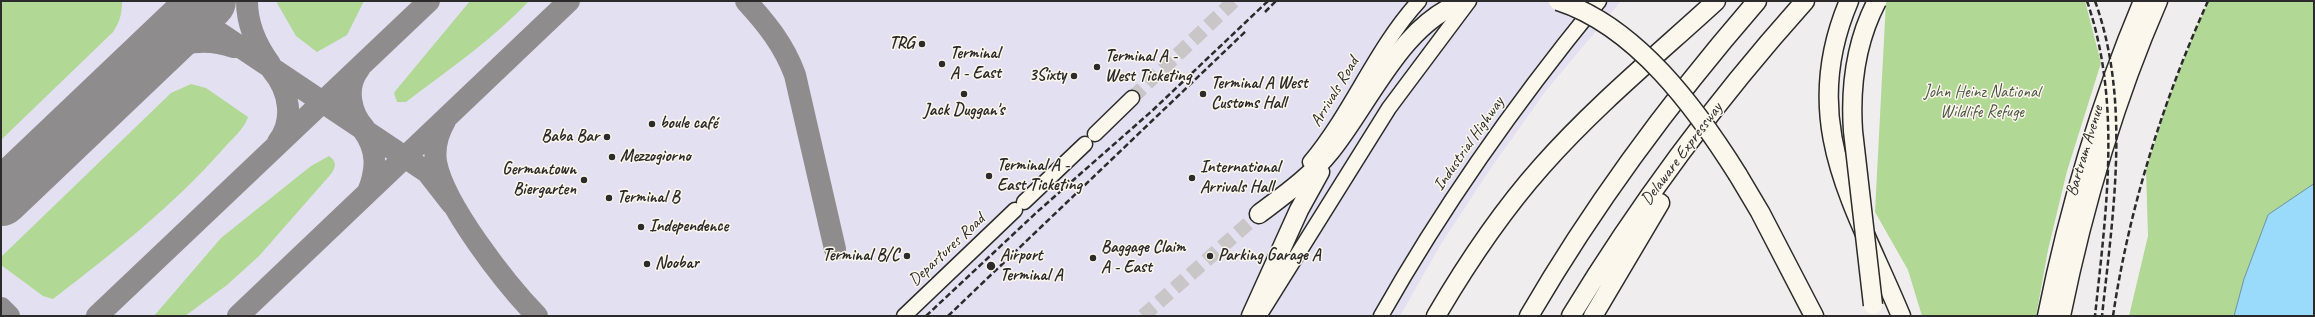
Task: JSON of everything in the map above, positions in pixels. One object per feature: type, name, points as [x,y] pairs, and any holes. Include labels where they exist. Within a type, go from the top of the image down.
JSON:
[{"type":"highway","points":[[1251,316],[1299,210],[1336,145],[1411,38],[1436,15],[1465,1]]},
{"type":"highway","points":[[1558,1],[1585,12],[1600,21],[1646,58],[1697,114],[1738,175],[1760,212],[1814,316]]},
{"type":"highway","points":[[1436,316],[1486,237],[1542,166],[1583,123],[1716,1]]},
{"type":"highway","points":[[1529,316],[1586,227],[1656,126],[1757,1]]},
{"type":"highway","name":"Delaware Expressway","points":[[1571,316],[1668,172],[1756,59],[1805,1]]},
{"type":"highway","points":[[1849,1],[1835,40],[1829,66],[1827,93],[1830,127],[1835,155],[1843,178],[1901,316]]},
{"type":"highway","points":[[1874,311],[1853,131],[1852,103],[1859,50],[1866,27],[1877,1]]},
{"type":"highway","points":[[1593,316],[1647,223],[1756,59]]},
{"type":"highway","points":[[1259,214],[1303,181],[1336,145]]},
{"type":"highway","points":[[1801,292],[1810,316]]},
{"type":"main road","name":"Bartram Avenue","points":[[2046,316],[2066,223],[2086,149],[2116,66],[2142,1]]},
{"type":"main road","name":"Bartram Avenue","points":[[2062,316],[2076,247],[2101,158],[2128,78],[2159,1]]},
{"type":"street","name":"Arrivals Road","points":[[1259,214],[1299,174],[1325,144],[1382,49],[1420,1]]},
{"type":"street","points":[[1258,316],[1389,108],[1469,1]]},
{"type":"street","name":"Industrial Highway","points":[[1381,316],[1438,220],[1484,151],[1539,75],[1598,2]]},
{"type":"street","name":"Departures Road","points":[[904,316],[1132,98]]},
{"type":"shaded area","points":[[1,1],[1621,1],[1545,92],[1491,168],[1441,244],[1400,316],[1,316]]},
{"type":"green space","points":[[1,1],[122,1],[122,10],[113,32],[1,140]]},
{"type":"green space","points":[[279,1],[364,1],[347,35],[317,52],[296,36],[277,3]]},
{"type":"green space","points":[[470,1],[529,1],[485,42],[454,66],[406,102],[397,102],[394,93]]},
{"type":"green space","name":"John Heinz National Wildlife Refuge","points":[[1886,1],[2085,1],[2101,63],[2067,171],[2048,250],[2036,316],[1922,316],[1908,270],[1875,212]]},
{"type":"green space","points":[[2209,1],[2314,1],[2314,316],[2129,316],[2148,236],[2146,170],[2167,103],[2195,31]]},
{"type":"green space","points":[[191,84],[206,88],[248,117],[238,134],[185,189],[142,228],[53,299],[43,296],[1,265],[1,257],[171,93]]},
{"type":"green space","points":[[329,156],[335,164],[331,174],[259,256],[227,285],[185,316],[154,316],[221,238],[311,166]]},
{"type":"water","points":[[2314,184],[2314,316],[2234,316],[2244,279],[2268,215]]},
{"type":"taxiway","points":[[178,1],[197,18],[427,172],[452,204]]},
{"type":"taxiway","points":[[186,28],[220,1]]},
{"type":"taxiway","points":[[247,1],[247,10],[253,34],[260,50],[270,64]]},
{"type":"taxiway","points":[[97,316],[429,1]]},
{"type":"taxiway","points":[[238,316],[569,1]]},
{"type":"taxiway","points":[[746,1],[761,18],[780,44],[795,75],[835,249]]},
{"type":"taxiway","points":[[137,68],[171,48],[183,44],[207,42],[220,43],[234,47]]},
{"type":"taxiway","points":[[359,69],[352,84],[351,100],[356,115],[365,129]]},
{"type":"taxiway","points":[[272,70],[278,78],[286,96],[288,105],[287,124],[278,142]]},
{"type":"taxiway","points":[[445,121],[440,130],[436,151],[436,162],[441,180],[463,221],[478,243],[509,284],[537,316]]},
{"type":"taxiway","points":[[363,130],[374,153],[373,176],[368,192]]},
{"type":"taxiway","points":[[1,308],[9,316]]},
{"type":"runway","points":[[1,198],[208,1]]},
{"type":"tunnel","points":[[1132,98],[1234,1]]},
{"type":"tunnel","points":[[1143,316],[1259,214]]},
{"type":"railway","points":[[926,316],[1037,212],[1153,110],[1268,1]]},
{"type":"railway","points":[[1265,12],[1276,1]]},
{"type":"railway","points":[[2087,1],[2098,40],[2105,78],[2108,118],[2107,197],[2095,316]]},
{"type":"railway","points":[[2095,1],[2106,39],[2113,78],[2116,117],[2114,197],[2102,316]]},
{"type":"railway","points":[[2113,316],[2128,235],[2138,195],[2162,116],[2176,77],[2208,1]]},
{"type":"railway","points":[[948,316],[1247,30]]},
{"type":"place","name":"TRG","points":[[922,44]]},
{"type":"place","name":"Terminal A - East","points":[[942,64]]},
{"type":"place","name":"Terminal A - West Ticketing","points":[[1097,67]]},
{"type":"place","name":"3Sixty","points":[[1074,76]]},
{"type":"place","name":"Jack Duggan's","points":[[964,94]]},
{"type":"place","name":"Terminal A West Customs Hall","points":[[1203,94]]},
{"type":"place","name":"boule café","points":[[652,124]]},
{"type":"place","name":"Baba Bar","points":[[607,137]]},
{"type":"place","name":"Mezzogiorno","points":[[612,157]]},
{"type":"place","name":"Terminal A - East Ticketing","points":[[989,176]]},
{"type":"place","name":"International Arrivals Hall","points":[[1192,178]]},
{"type":"place","name":"Germantown Biergarten","points":[[584,180]]},
{"type":"place","name":"Terminal B","points":[[609,198]]},
{"type":"place","name":"Independence","points":[[641,227]]},
{"type":"place","name":"Terminal B/C","points":[[907,256]]},
{"type":"place","name":"Parking Garage A","points":[[1210,256]]},
{"type":"place","name":"Baggage Claim A - East","points":[[1093,258]]},
{"type":"place","name":"Noobar","points":[[647,264]]},
{"type":"place","name":"Airport Terminal A","points":[[991,266]]}]
